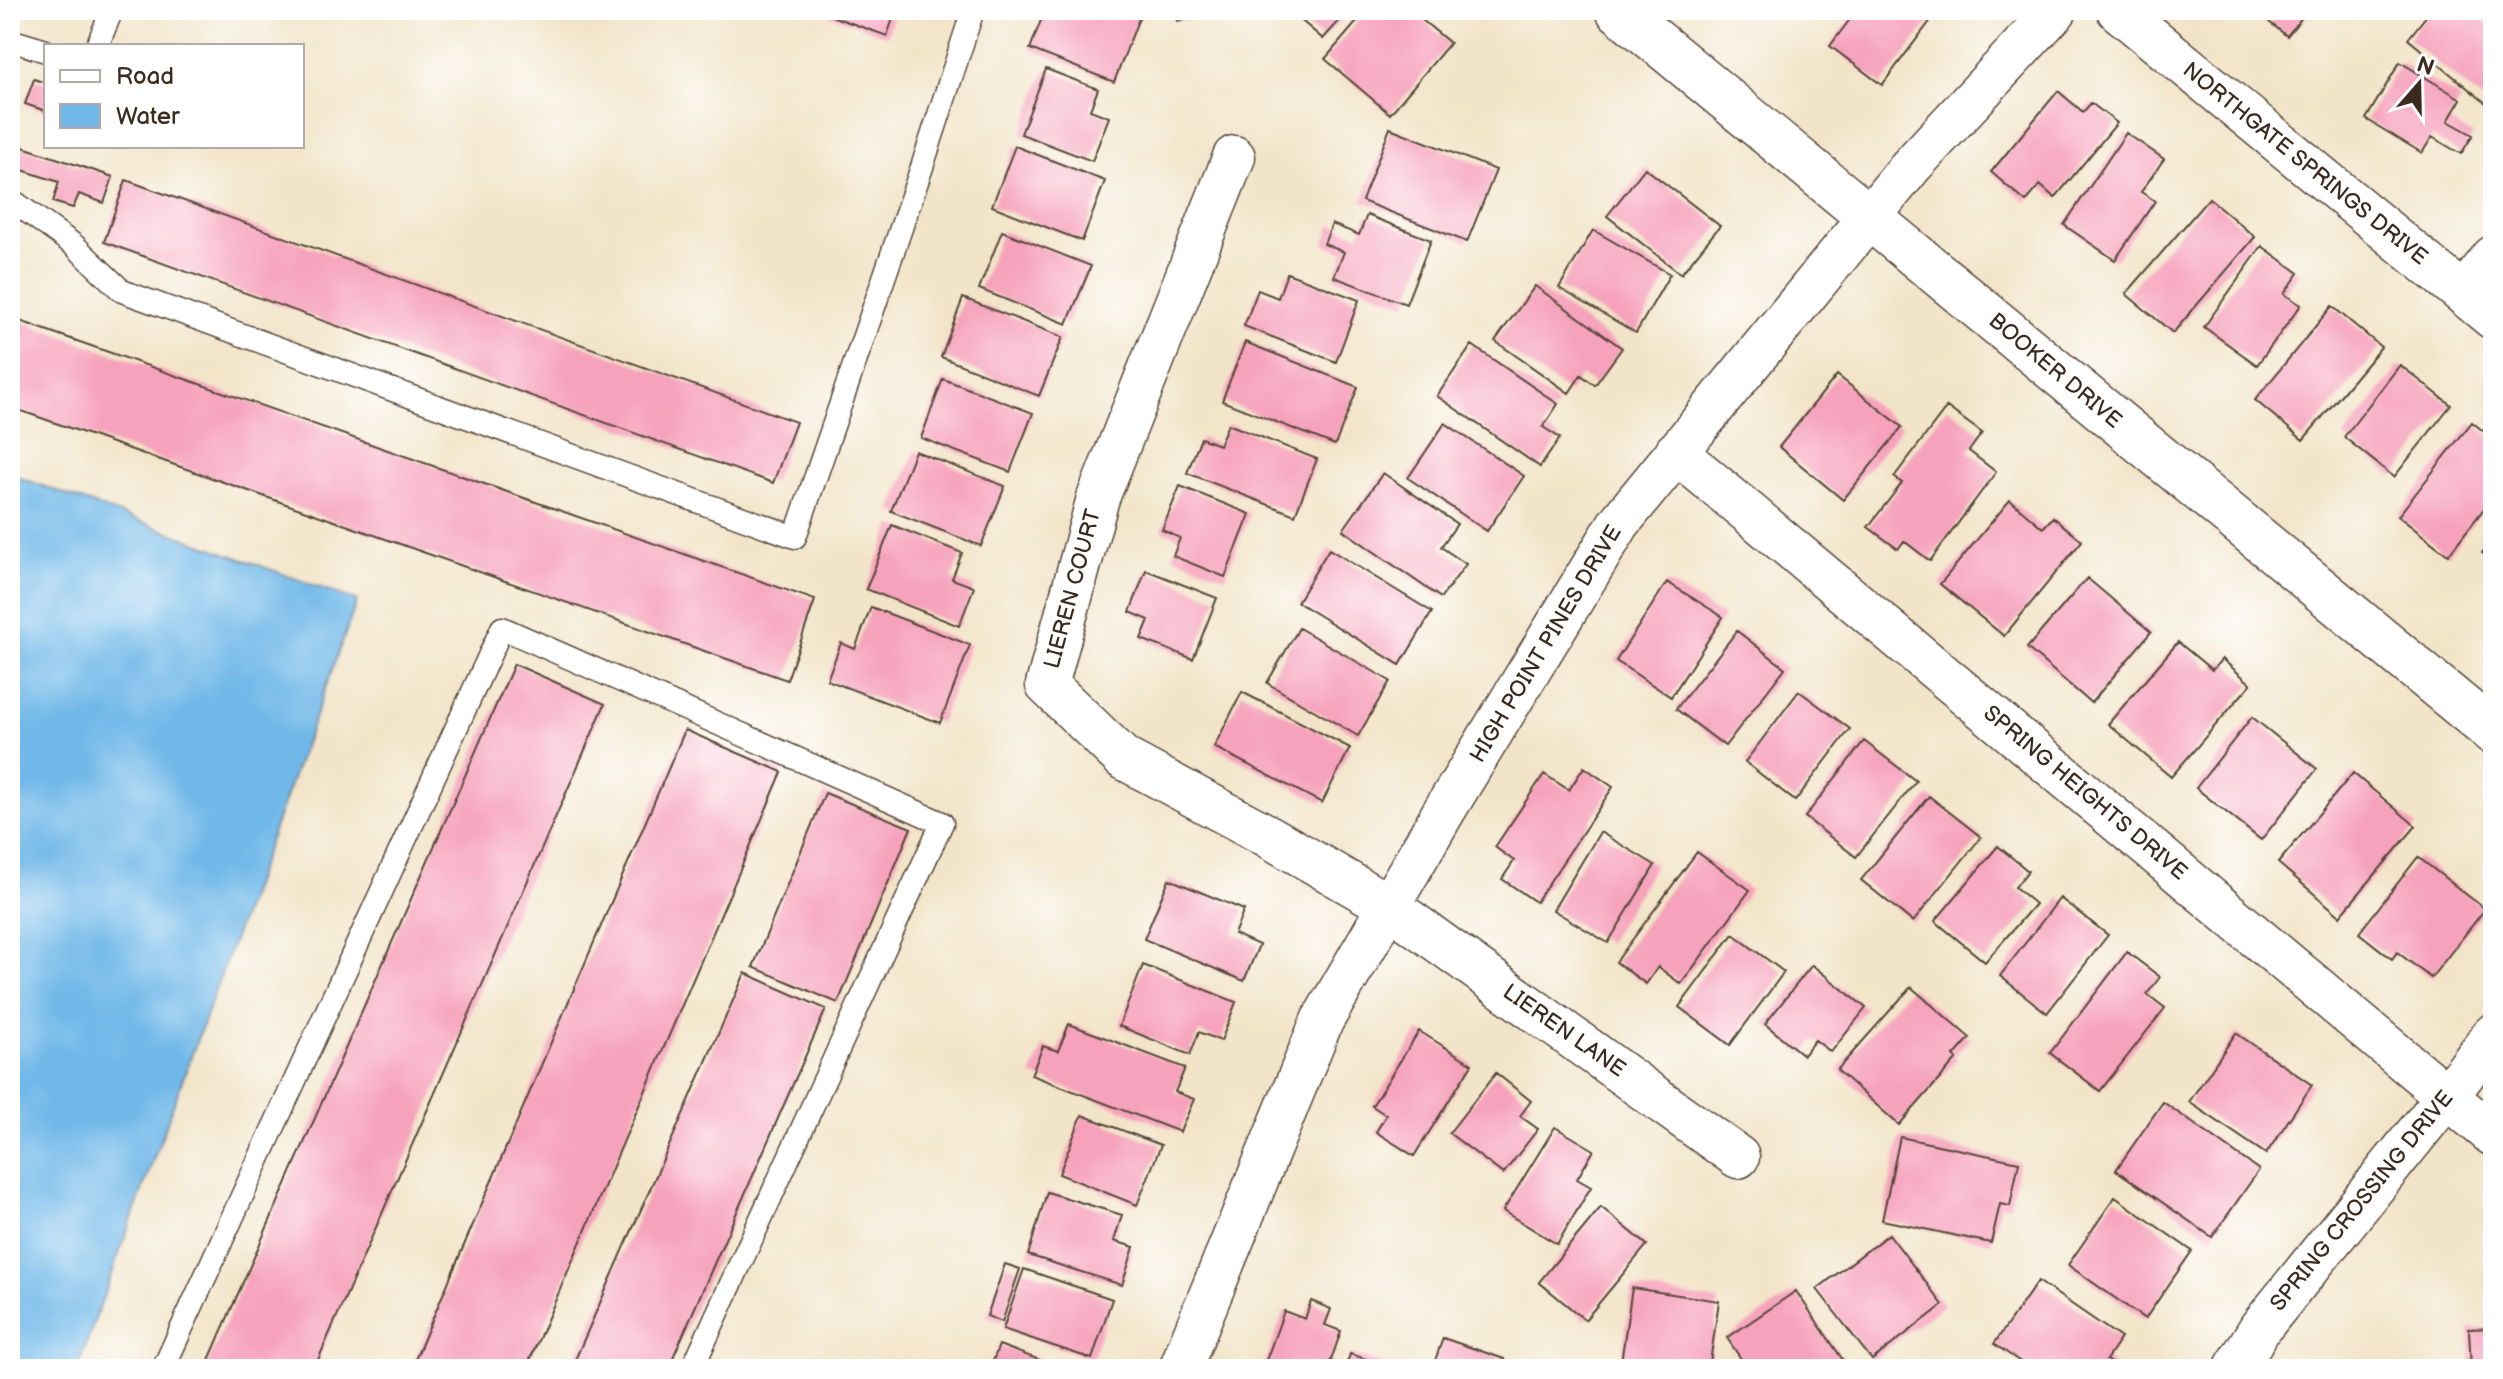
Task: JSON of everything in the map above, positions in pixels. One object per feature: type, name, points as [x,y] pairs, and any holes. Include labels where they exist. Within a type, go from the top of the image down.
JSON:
[{"type":"street","name":"BOOKER DRIVE","points":[[1618,10],[2493,732]]},
{"type":"street","name":"HIGH POINT PINES DRIVE","points":[[1180,1369],[1322,1021],[1444,811],[1619,523],[1911,166],[2056,10]]},
{"type":"street","name":"NORTHGATE SPRINGS DRIVE","points":[[2118,10],[2478,306]]},
{"type":"street","name":"LIEREN COURT","points":[[1234,157],[1098,498],[1047,685],[1123,758],[1389,906]]},
{"type":"street","points":[[2478,306],[2493,257]]},
{"type":"street","name":"SPRING HEIGHTS DRIVE","points":[[1676,452],[2493,1135]]},
{"type":"street","name":"LIEREN LANE","points":[[1389,906],[1738,1157]]},
{"type":"street","name":"SPRING CROSSING DRIVE","points":[[2235,1369],[2260,1328],[2493,1035]]},
{"type":"lane","points":[[98,44],[112,10]]},
{"type":"lane","points":[[10,199],[74,245],[122,291],[795,537],[973,10]]},
{"type":"lane","points":[[10,40],[44,50]]},
{"type":"lane","points":[[163,1369],[502,628],[942,823],[692,1369]]},
{"type":"water","points":[[10,474],[357,601],[77,1369],[10,1369]]},
{"type":"building","points":[[815,10],[896,10],[887,36]]},
{"type":"building","points":[[1045,10],[1142,10],[1114,82],[1030,49]]},
{"type":"building","points":[[1170,10],[1198,10],[1179,22]]},
{"type":"building","points":[[1289,10],[1349,10],[1323,39]]},
{"type":"building","points":[[1367,10],[1410,10],[1450,43],[1390,114],[1325,59]]},
{"type":"building","points":[[1857,10],[1937,12],[1882,85],[1830,46]]},
{"type":"building","points":[[2254,10],[2308,10],[2287,36]]},
{"type":"building","points":[[2431,10],[2470,10],[2493,29],[2493,109],[2408,39]]},
{"type":"building","points":[[2400,62],[2461,99],[2448,121],[2473,135],[2461,154],[2432,137],[2422,153],[2366,119]]},
{"type":"building","points":[[1046,69],[1098,89],[1090,110],[1109,117],[1092,161],[1021,134]]},
{"type":"building","points":[[34,79],[44,82],[44,110],[25,104]]},
{"type":"building","points":[[2058,91],[2083,112],[2091,103],[2117,123],[2055,198],[2040,185],[2026,202],[1991,172]]},
{"type":"building","points":[[1390,128],[1496,170],[1467,242],[1362,201]]},
{"type":"building","points":[[2126,133],[2164,159],[2141,192],[2155,201],[2115,260],[2064,225]]},
{"type":"building","points":[[11,143],[113,177],[104,203],[79,194],[73,208],[53,202],[59,182],[10,166]]},
{"type":"building","points":[[1015,146],[1105,181],[1082,241],[992,206]]},
{"type":"building","points":[[1645,168],[1720,226],[1681,274],[1607,216]]},
{"type":"building","points":[[126,180],[796,422],[773,483],[104,242]]},
{"type":"building","points":[[2209,198],[2255,237],[2173,333],[2126,294]]},
{"type":"building","points":[[1367,215],[1431,240],[1406,304],[1334,277],[1344,252],[1324,244],[1332,224],[1359,235]]},
{"type":"building","points":[[1593,230],[1670,274],[1636,333],[1559,288]]},
{"type":"building","points":[[1002,231],[1091,266],[1067,324],[979,289]]},
{"type":"building","points":[[2262,246],[2299,273],[2284,294],[2301,305],[2257,365],[2204,327]]},
{"type":"building","points":[[1287,273],[1359,300],[1336,362],[1244,326],[1258,290],[1278,298]]},
{"type":"building","points":[[1535,286],[1622,348],[1595,385],[1581,375],[1569,393],[1495,341]]},
{"type":"building","points":[[963,298],[1063,337],[1039,396],[941,357]]},
{"type":"building","points":[[2332,306],[2381,347],[2303,440],[2255,400]]},
{"type":"building","points":[[20,321],[815,600],[787,680],[10,407],[10,350]]},
{"type":"building","points":[[1245,342],[1358,387],[1335,445],[1222,401]]},
{"type":"building","points":[[1472,345],[1558,404],[1543,427],[1560,438],[1540,467],[1437,396]]},
{"type":"building","points":[[2400,365],[2451,405],[2394,477],[2344,437]]},
{"type":"building","points":[[1837,375],[1902,427],[1843,500],[1779,447]]},
{"type":"building","points":[[943,379],[1033,413],[1010,472],[921,438]]},
{"type":"building","points":[[1947,407],[1982,433],[1969,451],[1996,472],[1930,561],[1904,541],[1898,549],[1868,527],[1902,483],[1894,477]]},
{"type":"building","points":[[2472,422],[2493,439],[2493,497],[2448,555],[2398,516]]},
{"type":"building","points":[[1445,423],[1524,476],[1487,531],[1408,478]]},
{"type":"building","points":[[1228,424],[1317,459],[1295,515],[1187,473],[1201,438],[1219,445]]},
{"type":"building","points":[[915,451],[1005,486],[981,546],[891,511]]},
{"type":"building","points":[[1383,473],[1457,524],[1441,547],[1466,564],[1441,598],[1343,530]]},
{"type":"building","points":[[1180,486],[1250,514],[1225,577],[1173,556],[1180,538],[1162,530]]},
{"type":"building","points":[[2010,500],[2043,528],[2053,517],[2082,541],[2004,636],[1940,584]]},
{"type":"building","points":[[892,525],[962,553],[952,579],[974,587],[959,626],[866,589]]},
{"type":"building","points":[[2493,537],[2493,560],[2482,553]]},
{"type":"building","points":[[1329,549],[1432,612],[1400,665],[1297,602]]},
{"type":"building","points":[[1146,570],[1217,598],[1193,659],[1141,639],[1149,620],[1130,612]]},
{"type":"building","points":[[2087,578],[2151,632],[2091,703],[2027,648]]},
{"type":"building","points":[[1667,582],[1723,617],[1671,697],[1616,661]]},
{"type":"building","points":[[871,607],[970,645],[940,723],[827,680],[841,643],[855,649]]},
{"type":"building","points":[[1299,628],[1390,681],[1358,736],[1267,683]]},
{"type":"building","points":[[1737,631],[1785,668],[1725,746],[1676,709]]},
{"type":"building","points":[[2178,642],[2212,670],[2222,659],[2251,684],[2171,777],[2108,724]]},
{"type":"building","points":[[514,664],[605,704],[314,1369],[205,1369]]},
{"type":"building","points":[[1799,691],[1850,729],[1795,801],[1745,762]]},
{"type":"building","points":[[1242,692],[1350,748],[1322,803],[1214,747]]},
{"type":"building","points":[[2252,717],[2317,769],[2261,840],[2196,788]]},
{"type":"building","points":[[685,730],[782,772],[526,1369],[411,1369]]},
{"type":"building","points":[[1864,741],[1916,781],[1856,857],[1805,817]]},
{"type":"building","points":[[1584,767],[1613,787],[1536,902],[1502,879],[1514,861],[1495,847],[1544,774],[1569,790]]},
{"type":"building","points":[[2353,773],[2416,826],[2340,916],[2278,863]]},
{"type":"building","points":[[825,793],[911,828],[838,1003],[753,967]]},
{"type":"building","points":[[1929,796],[1981,837],[1913,922],[1861,880]]},
{"type":"building","points":[[1600,832],[1655,865],[1608,943],[1553,910]]},
{"type":"building","points":[[1998,846],[2028,871],[2015,887],[2035,904],[1985,962],[1935,921]]},
{"type":"building","points":[[1697,852],[1750,890],[1681,984],[1658,967],[1646,984],[1616,962]]},
{"type":"building","points":[[2418,857],[2485,909],[2431,978],[2397,952],[2392,959],[2359,933]]},
{"type":"building","points":[[1169,879],[1244,910],[1234,934],[1259,945],[1244,981],[1144,939]]},
{"type":"building","points":[[2060,898],[2108,935],[2047,1013],[2000,976]]},
{"type":"building","points":[[1733,934],[1784,972],[1730,1045],[1679,1007]]},
{"type":"building","points":[[2127,952],[2160,977],[2147,994],[2165,1008],[2100,1091],[2050,1053]]},
{"type":"building","points":[[1143,965],[1236,1002],[1221,1041],[1199,1032],[1190,1055],[1119,1026]]},
{"type":"building","points":[[1812,965],[1866,1008],[1831,1052],[1815,1040],[1803,1055],[1765,1024]]},
{"type":"building","points":[[745,973],[826,1009],[668,1369],[571,1369]]},
{"type":"building","points":[[1911,987],[1970,1038],[1954,1056],[1957,1059],[1899,1125],[1837,1070]]},
{"type":"building","points":[[1069,1024],[1185,1068],[1175,1092],[1194,1099],[1180,1132],[1031,1075],[1043,1046],[1058,1051]]},
{"type":"building","points":[[1419,1031],[1472,1064],[1414,1156],[1376,1132],[1386,1115],[1372,1106]]},
{"type":"building","points":[[2236,1033],[2312,1085],[2266,1154],[2189,1102]]},
{"type":"building","points":[[1496,1073],[1531,1101],[1520,1116],[1538,1129],[1503,1174],[1449,1133]]},
{"type":"building","points":[[2163,1102],[2259,1170],[2212,1237],[2116,1170]]},
{"type":"building","points":[[1082,1115],[1161,1145],[1137,1205],[1059,1174]]},
{"type":"building","points":[[1555,1127],[1594,1150],[1577,1179],[1591,1187],[1557,1244],[1503,1211]]},
{"type":"building","points":[[1900,1137],[2019,1162],[2010,1206],[2000,1204],[1991,1243],[1882,1220]]},
{"type":"building","points":[[1047,1192],[1122,1215],[1114,1241],[1134,1247],[1122,1285],[1028,1255]]},
{"type":"building","points":[[2115,1197],[2192,1251],[2145,1319],[2068,1265]]},
{"type":"building","points":[[1601,1207],[1647,1245],[1585,1320],[1539,1282]]},
{"type":"building","points":[[1889,1234],[1943,1305],[1872,1360],[1817,1289]]},
{"type":"building","points":[[1005,1264],[1020,1269],[1002,1322],[987,1316]]},
{"type":"building","points":[[1024,1269],[1112,1299],[1092,1359],[1003,1329]]},
{"type":"building","points":[[2038,1281],[2121,1338],[2106,1360],[2115,1366],[2113,1369],[2031,1369],[1994,1344]]},
{"type":"building","points":[[1632,1288],[1719,1301],[1709,1369],[1620,1369]]},
{"type":"building","points":[[1796,1291],[1849,1369],[1748,1369],[1727,1338]]},
{"type":"building","points":[[1311,1301],[1331,1309],[1325,1325],[1341,1331],[1328,1369],[1263,1369],[1284,1311],[1305,1319]]},
{"type":"building","points":[[2493,1328],[2493,1369],[2471,1369],[2469,1329]]},
{"type":"building","points":[[1443,1338],[1504,1359],[1501,1369],[1432,1369]]},
{"type":"building","points":[[999,1345],[1064,1369],[990,1369]]},
{"type":"building","points":[[1350,1354],[1394,1368],[1394,1369],[1345,1369]]}]
